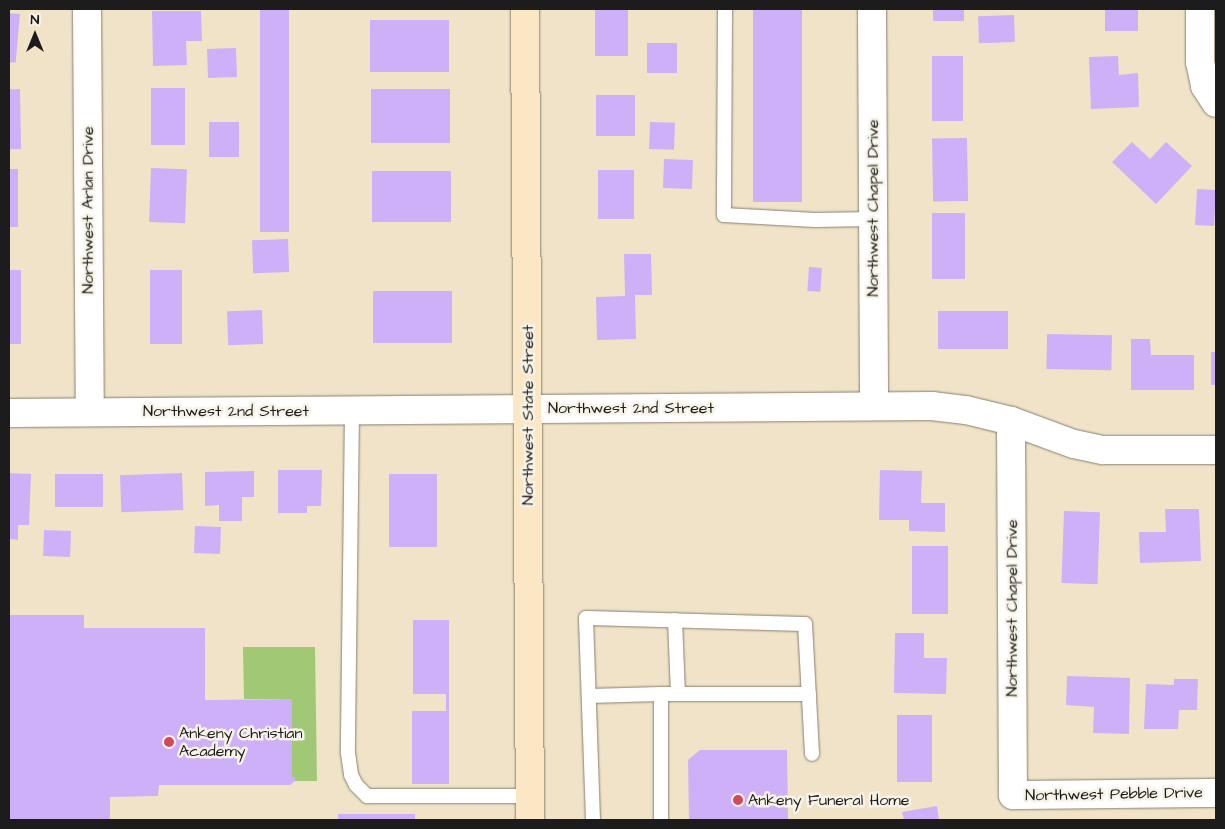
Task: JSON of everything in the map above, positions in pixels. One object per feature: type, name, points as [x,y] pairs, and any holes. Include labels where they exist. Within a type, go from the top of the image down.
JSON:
[{"type":"main road","name":"Northwest State Street","points":[[525,9],[530,808]]},
{"type":"street","name":"Northwest Arlan Drive","points":[[87,9],[90,412]]},
{"type":"street","name":"Northwest Chapel Drive","points":[[872,9],[874,406]]},
{"type":"street","points":[[1200,9],[1200,62],[1205,86],[1216,103]]},
{"type":"street","name":"Northwest 2nd Street","points":[[9,413],[932,406],[966,410],[1010,421],[1074,444],[1103,450],[1216,450]]},
{"type":"street","name":"Northwest Chapel Drive","points":[[1010,421],[1013,795]]},
{"type":"street","name":"Northwest Pebble Drive","points":[[1013,795],[1216,793]]},
{"type":"lane","points":[[725,9],[724,215],[815,220],[873,219]]},
{"type":"lane","points":[[352,410],[348,753],[351,775],[356,785],[367,796],[530,808]]},
{"type":"lane","points":[[592,820],[586,618],[805,624],[812,754]]},
{"type":"lane","points":[[675,620],[678,694]]},
{"type":"lane","points":[[661,694],[661,820]]},
{"type":"lane","points":[[589,696],[809,694]]},
{"type":"green space","points":[[243,647],[315,647],[317,781],[295,781],[292,777],[292,699],[244,699]]},
{"type":"building","points":[[260,9],[289,9],[289,232],[260,232]]},
{"type":"building","points":[[595,9],[628,9],[628,56],[595,56]]},
{"type":"building","points":[[753,9],[802,9],[802,202],[753,202]]},
{"type":"building","points":[[933,9],[964,9],[964,21],[933,21]]},
{"type":"building","points":[[1105,9],[1138,9],[1138,31],[1105,31]]},
{"type":"building","points":[[152,11],[201,11],[202,41],[186,41],[187,65],[153,66]]},
{"type":"building","points":[[9,13],[20,14],[16,63],[9,62]]},
{"type":"building","points":[[1014,15],[1015,42],[979,43],[978,16]]},
{"type":"building","points":[[370,20],[449,20],[449,72],[370,72]]},
{"type":"building","points":[[647,43],[677,43],[677,73],[647,73]]},
{"type":"building","points":[[236,48],[237,77],[208,78],[207,49]]},
{"type":"building","points":[[932,56],[963,56],[963,121],[932,121]]},
{"type":"building","points":[[1118,56],[1119,75],[1138,73],[1139,107],[1091,109],[1089,57]]},
{"type":"building","points":[[151,88],[185,88],[185,145],[151,145]]},
{"type":"building","points":[[9,89],[20,89],[21,149],[10,149]]},
{"type":"building","points":[[371,89],[450,89],[450,143],[371,143]]},
{"type":"building","points":[[596,95],[635,95],[635,136],[596,136]]},
{"type":"building","points":[[209,122],[239,122],[239,157],[209,157]]},
{"type":"building","points":[[650,122],[675,123],[674,150],[649,149]]},
{"type":"building","points":[[967,138],[968,201],[933,202],[932,139]]},
{"type":"building","points":[[1132,142],[1150,159],[1166,142],[1192,166],[1156,204],[1112,162]]},
{"type":"building","points":[[664,159],[693,160],[692,189],[663,188]]},
{"type":"building","points":[[151,168],[187,169],[185,223],[149,222]]},
{"type":"building","points":[[9,169],[18,169],[18,227],[9,227]]},
{"type":"building","points":[[598,170],[634,170],[634,219],[598,219]]},
{"type":"building","points":[[372,171],[451,171],[451,222],[372,222]]},
{"type":"building","points":[[1197,189],[1216,190],[1214,226],[1195,225]]},
{"type":"building","points":[[932,213],[965,213],[965,279],[932,279]]},
{"type":"building","points":[[288,239],[289,272],[253,273],[252,240]]},
{"type":"building","points":[[624,254],[651,254],[652,295],[635,295],[636,339],[597,340],[596,297],[625,296]]},
{"type":"building","points":[[809,267],[822,268],[820,292],[807,291]]},
{"type":"building","points":[[9,270],[21,270],[21,344],[9,344]]},
{"type":"building","points":[[150,270],[182,270],[182,344],[150,344]]},
{"type":"building","points":[[373,291],[452,291],[452,343],[373,343]]},
{"type":"building","points":[[262,310],[263,344],[228,345],[227,311]]},
{"type":"building","points":[[938,311],[1008,311],[1008,349],[938,349]]},
{"type":"building","points":[[1047,334],[1112,335],[1111,370],[1046,369]]},
{"type":"building","points":[[1131,339],[1150,339],[1151,355],[1194,355],[1194,390],[1131,390]]},
{"type":"building","points":[[1211,352],[1216,352],[1216,385],[1211,385]]},
{"type":"building","points":[[278,470],[322,470],[321,506],[307,506],[307,513],[278,513]]},
{"type":"building","points":[[880,470],[922,471],[921,503],[945,503],[945,532],[909,531],[909,520],[879,520]]},
{"type":"building","points":[[254,471],[254,497],[242,497],[242,521],[219,521],[219,505],[205,506],[205,472]]},
{"type":"building","points":[[9,473],[31,474],[29,525],[18,525],[18,540],[9,539]]},
{"type":"building","points":[[182,473],[183,510],[121,512],[120,475]]},
{"type":"building","points":[[55,474],[103,474],[103,507],[55,507]]},
{"type":"building","points":[[389,474],[437,474],[437,547],[389,547]]},
{"type":"building","points":[[1165,509],[1199,509],[1201,561],[1140,563],[1139,532],[1166,532]]},
{"type":"building","points":[[1064,511],[1100,512],[1097,584],[1061,583]]},
{"type":"building","points":[[195,526],[221,527],[220,554],[194,553]]},
{"type":"building","points":[[44,530],[71,531],[70,557],[43,556]]},
{"type":"building","points":[[912,546],[948,546],[948,614],[912,614]]},
{"type":"building","points":[[9,615],[84,615],[84,628],[205,628],[205,700],[292,699],[292,777],[295,777],[295,781],[290,785],[159,785],[158,796],[110,797],[110,820],[9,820]]},
{"type":"building","points":[[413,620],[449,620],[449,784],[412,784],[412,711],[446,711],[446,694],[413,694]]},
{"type":"building","points":[[895,633],[924,633],[924,658],[947,658],[946,694],[894,693]]},
{"type":"building","points":[[1067,676],[1130,678],[1129,734],[1093,733],[1094,707],[1066,705]]},
{"type":"building","points":[[1174,679],[1198,679],[1197,710],[1179,710],[1178,729],[1144,729],[1146,684],[1174,685]]},
{"type":"building","points":[[897,715],[932,715],[932,782],[897,782]]},
{"type":"building","name":"Ankeny Funeral Home","points":[[700,750],[787,750],[788,820],[689,820],[688,760]]},
{"type":"building","points":[[937,806],[939,820],[904,820],[902,812]]},
{"type":"building","points":[[338,814],[415,814],[415,820],[338,820]]},
{"type":"place","name":"Ankeny Christian Academy","points":[[169,742]]},
{"type":"place","name":"Ankeny Funeral Home","points":[[738,800]]}]
